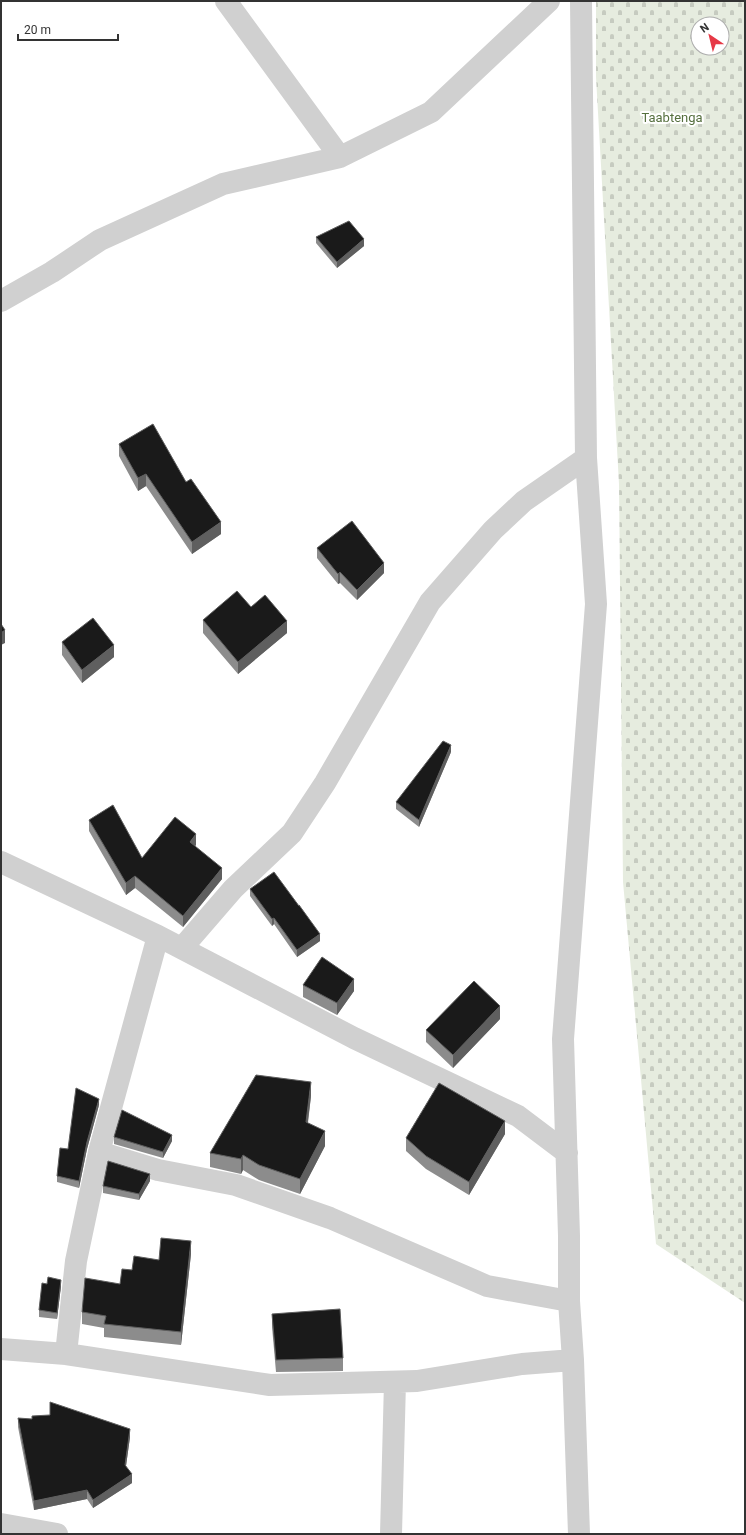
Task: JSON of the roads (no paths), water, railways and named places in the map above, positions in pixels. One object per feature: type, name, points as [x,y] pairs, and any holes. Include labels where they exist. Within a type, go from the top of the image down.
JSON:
[{"type":"street","points":[[226,1],[340,157]]},
{"type":"street","points":[[1,301],[52,272],[100,240],[223,184],[340,157],[431,112],[549,1]]},
{"type":"street","points":[[579,1534],[573,1360],[569,1301],[567,1152],[563,1040],[596,604],[586,458],[581,1]]},
{"type":"street","points":[[182,948],[233,889],[292,833],[325,784],[430,602],[493,530],[524,501],[586,458]]},
{"type":"street","points":[[1,862],[158,936],[354,1038],[518,1116],[567,1152]]},
{"type":"street","points":[[66,1354],[76,1261],[98,1152],[158,936]]},
{"type":"street","points":[[98,1152],[158,1170],[236,1185],[330,1218],[487,1286],[569,1301]]},
{"type":"street","points":[[1,1350],[66,1354],[270,1385],[417,1381],[522,1364],[573,1360]]},
{"type":"street","points":[[391,1534],[395,1382]]},
{"type":"street","points":[[1,1524],[57,1534]]},
{"type":"park label","name":"Taabtenga","points":[[672,117]]}]
